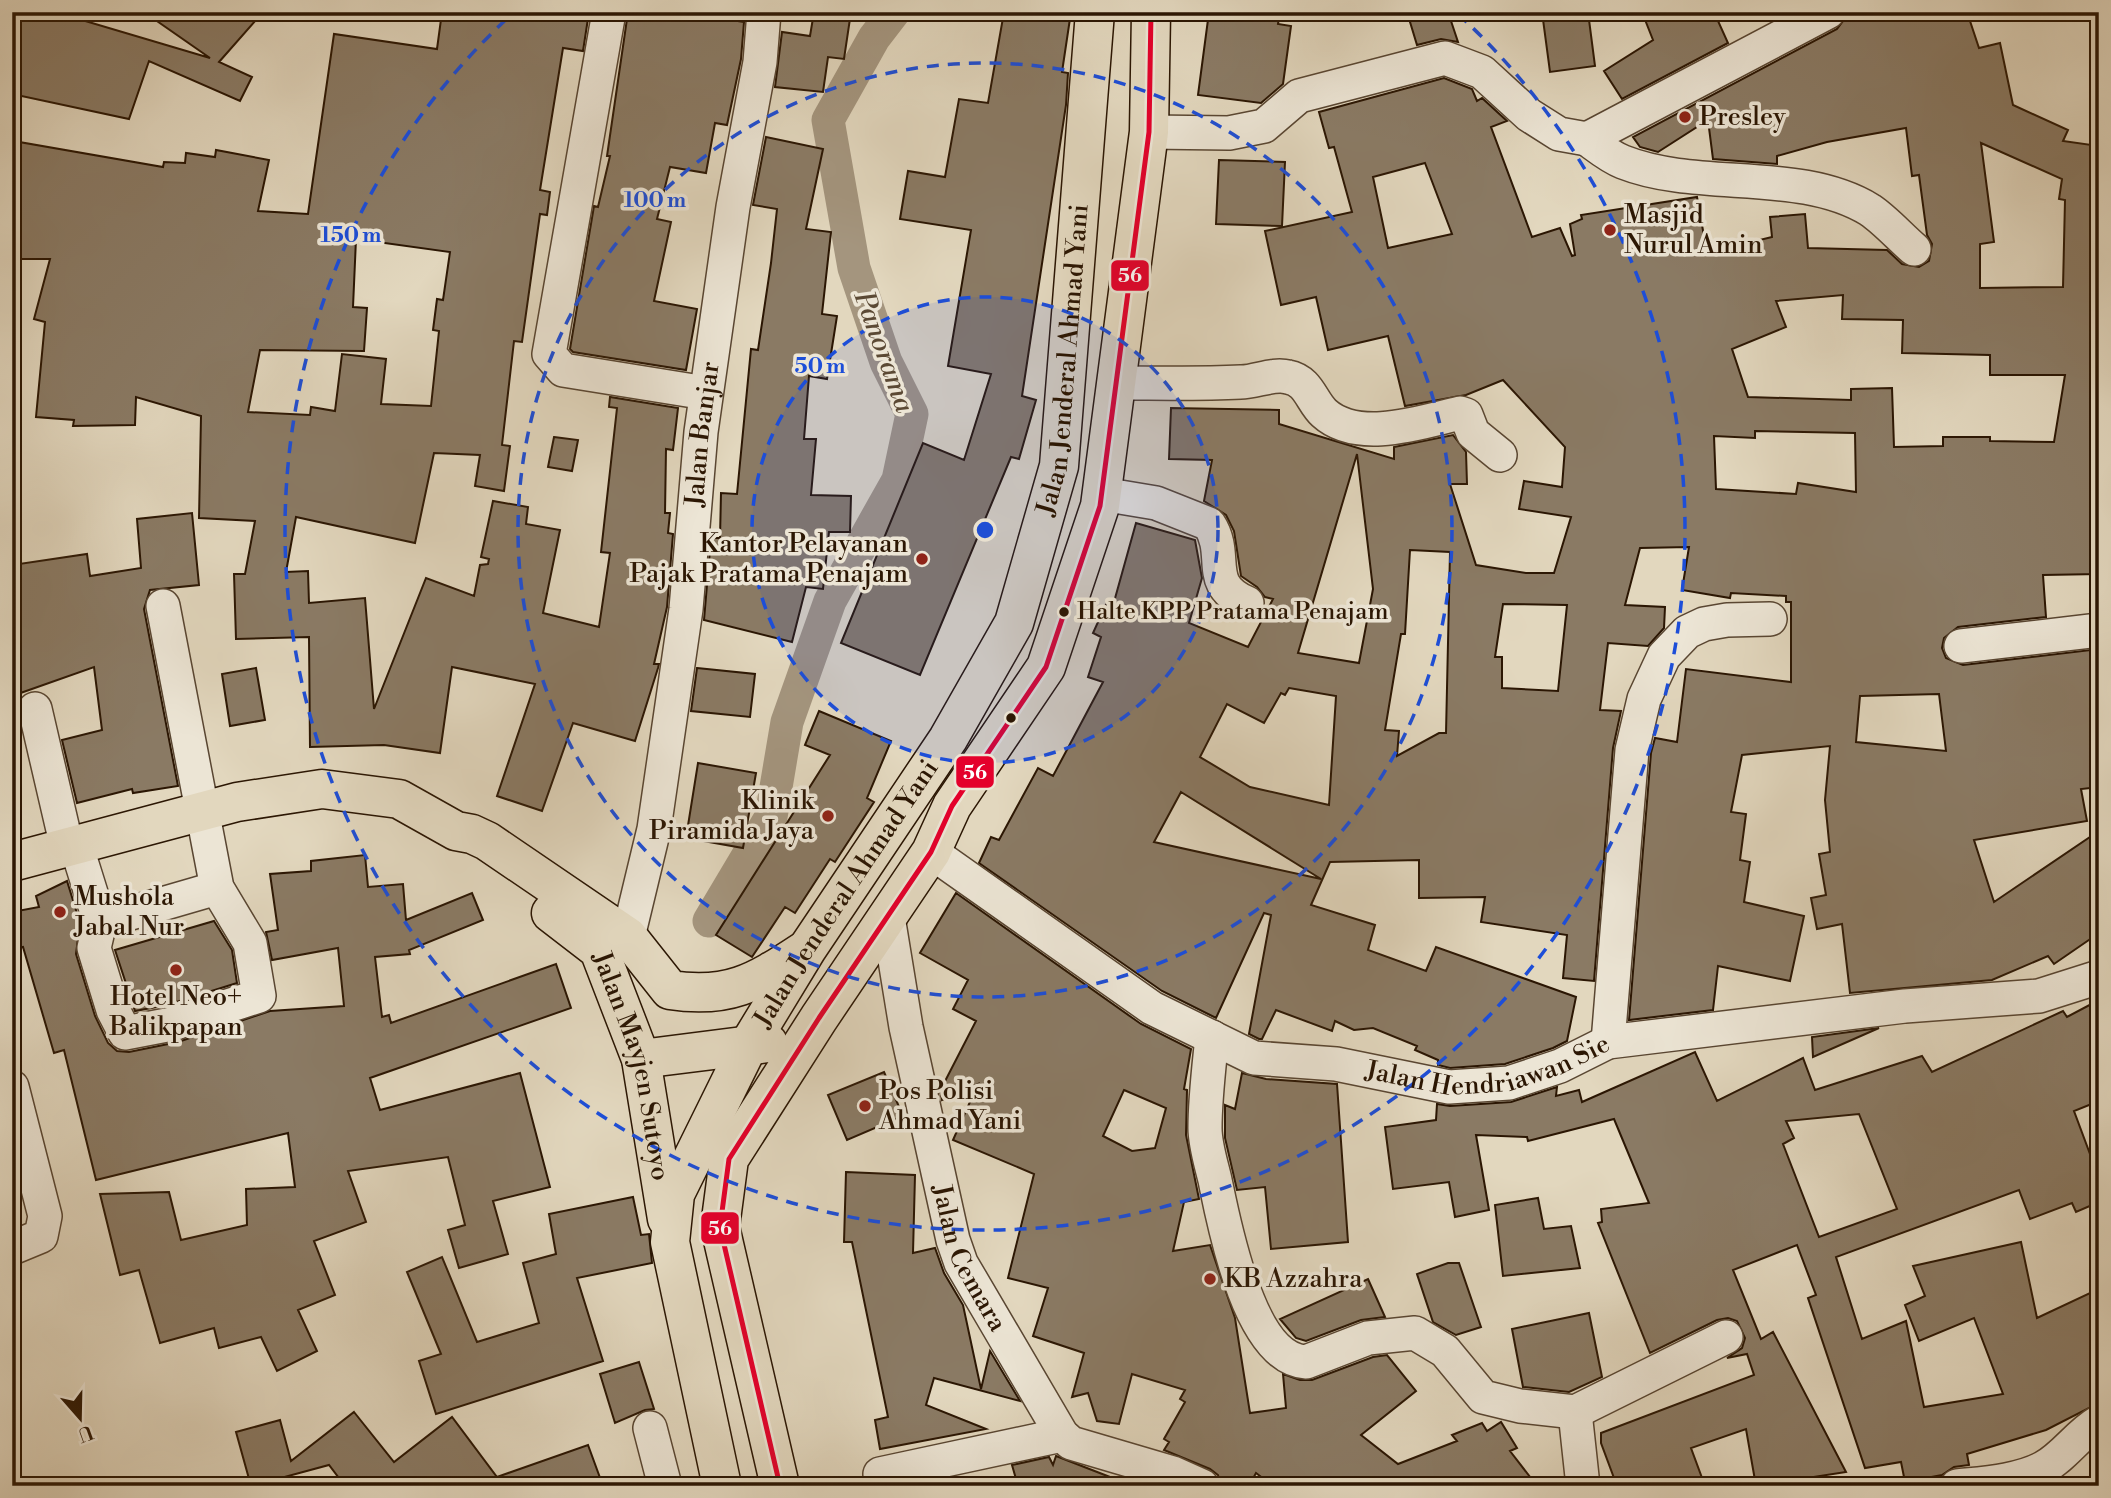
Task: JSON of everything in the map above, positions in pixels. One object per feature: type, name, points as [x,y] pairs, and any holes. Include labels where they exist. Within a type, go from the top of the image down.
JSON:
[{"type":"main road","name":"Jalan Jenderal Ahmad Yani","points":[[722,1486],[670,1241],[675,1194],[748,1046],[807,948],[948,738],[1014,623],[1059,466],[1095,12]]},
{"type":"main road","name":"Jalan Jenderal Ahmad Yani","points":[[780,1486],[720,1227],[729,1159],[819,1018],[931,852],[953,806],[1046,667],[1101,494],[1149,132],[1151,12]]},
{"type":"main road","points":[[1065,381],[1117,383]]},
{"type":"main road","name":"Jalan Mayjen Sutoyo","points":[[12,862],[237,802],[322,789],[399,799],[456,831],[487,841],[628,937],[670,990],[689,1027],[729,1159]]},
{"type":"main road","name":"Jalan Mayjen Sutoyo","points":[[456,831],[480,859],[599,950],[641,1059],[670,1241]]},
{"type":"main road","points":[[670,990],[702,995],[734,989],[771,973],[807,948]]},
{"type":"main road","points":[[641,1059],[748,1046],[789,1037],[819,1018]]},
{"type":"street","points":[[609,12],[549,354],[563,370],[706,393]]},
{"type":"street","name":"Jalan Banjar","points":[[628,937],[654,829],[687,596],[706,393],[733,207],[760,62],[764,12]]},
{"type":"street","points":[[1587,139],[1828,12]]},
{"type":"street","points":[[1149,132],[1229,133],[1264,126],[1299,96],[1445,58],[1482,72],[1530,115],[1559,134],[1587,139],[1622,162],[1669,173],[1802,188],[1837,196],[1870,210],[1914,249]]},
{"type":"street","points":[[1117,383],[1244,382],[1280,375],[1306,386],[1325,414],[1354,426],[1373,429],[1460,413],[1466,415],[1473,433],[1500,455]]},
{"type":"street","points":[[1101,494],[1156,503],[1209,524],[1218,550],[1217,568],[1221,583],[1234,597],[1247,603]]},
{"type":"street","points":[[35,709],[71,846],[100,922],[94,948],[113,1010],[125,1033],[172,1024],[259,996],[250,943],[217,888],[200,812],[163,606]]},
{"type":"street","points":[[1608,1042],[1632,750],[1644,699],[1664,656],[1687,632],[1704,624],[1727,620],[1770,619]]},
{"type":"street","points":[[1961,646],[2099,630]]},
{"type":"street","name":"Jalan Hendriawan Sie","points":[[931,852],[1152,1007],[1254,1058],[1336,1064],[1449,1087],[1509,1083],[1560,1066],[1608,1042],[1905,1006],[2039,996],[2099,977]]},
{"type":"street","points":[[100,922],[217,888]]},
{"type":"street","name":"Jalan Cemara","points":[[888,917],[906,1027],[953,1240],[961,1263],[1062,1435]]},
{"type":"street","points":[[1212,1037],[1205,1130],[1228,1248],[1246,1300],[1277,1349],[1298,1362],[1306,1362],[1368,1338],[1415,1334],[1445,1351],[1483,1397],[1520,1406],[1575,1412],[1726,1337]]},
{"type":"street","points":[[12,1087],[45,1216],[41,1236],[12,1248]]},
{"type":"street","points":[[1575,1412],[1583,1486]]},
{"type":"street","points":[[1957,1486],[2051,1477],[2086,1429],[2099,1422]]},
{"type":"street","points":[[650,1428],[665,1486]]},
{"type":"street","points":[[880,1474],[1062,1435],[1071,1443],[1173,1473],[1202,1486]]},
{"type":"building","points":[[21,12],[55,12],[210,58],[144,12],[263,12],[219,62],[252,77],[240,101],[149,61],[129,119],[12,94],[12,43]]},
{"type":"building","points":[[442,12],[589,12],[583,51],[563,48],[540,190],[550,192],[547,215],[540,214],[522,342],[514,341],[502,445],[510,446],[504,491],[475,486],[480,455],[434,453],[415,543],[296,517],[286,572],[308,571],[309,603],[365,598],[374,709],[426,578],[474,596],[480,565],[488,564],[489,559],[481,557],[493,501],[528,507],[526,524],[560,530],[543,613],[599,627],[610,553],[601,552],[617,408],[609,407],[610,397],[678,408],[673,450],[666,449],[665,513],[670,513],[668,533],[673,534],[667,607],[654,664],[659,664],[635,741],[573,723],[542,811],[497,796],[535,684],[452,667],[440,753],[384,745],[310,747],[309,637],[236,639],[234,574],[245,574],[255,521],[199,518],[201,416],[136,397],[135,425],[73,426],[74,420],[36,417],[45,322],[34,319],[50,259],[12,259],[12,180],[19,142],[163,167],[164,162],[185,163],[186,153],[215,157],[216,150],[269,160],[258,211],[308,214],[334,34],[437,49]],"holes":[[[356,239],[450,252],[443,300],[437,299],[433,330],[439,331],[431,406],[381,404],[386,359],[342,354],[335,411],[311,407],[310,415],[248,412],[260,350],[364,351],[367,308],[353,307]]]},
{"type":"building","points":[[628,12],[681,12],[744,22],[741,59],[727,125],[715,123],[706,173],[670,167],[657,219],[671,222],[654,301],[697,309],[686,370],[573,352],[570,349],[594,206],[598,207],[610,156],[607,156]]},
{"type":"building","points":[[814,12],[851,12],[844,59],[828,57],[823,92],[775,87],[782,32],[810,36]]},
{"type":"building","points":[[1004,12],[1071,12],[1062,72],[1068,73],[1066,105],[1022,396],[1036,400],[1019,459],[1011,457],[920,675],[841,643],[923,443],[964,460],[991,374],[948,366],[971,230],[900,219],[908,171],[945,177],[959,99],[988,103]]},
{"type":"building","points":[[1209,12],[1280,12],[1278,24],[1291,26],[1283,84],[1261,103],[1198,95]]},
{"type":"building","points":[[1407,12],[1448,12],[1458,42],[1441,39],[1417,45]]},
{"type":"building","points":[[1542,12],[1588,12],[1595,66],[1550,72]]},
{"type":"building","points":[[1642,12],[1714,12],[1728,43],[1622,99],[1604,71],[1653,40]]},
{"type":"building","points":[[1856,12],[1967,12],[1979,48],[2000,43],[2013,105],[2068,130],[2063,141],[2099,146],[2099,574],[2043,575],[2046,617],[1958,627],[1944,638],[1942,648],[1946,658],[1963,665],[2099,649],[2099,787],[2081,789],[2087,821],[1974,840],[1994,902],[2090,837],[2091,845],[2099,843],[2099,933],[2054,964],[2048,956],[1992,980],[1850,993],[1842,924],[1817,929],[1811,898],[1826,895],[1819,854],[1830,852],[1825,800],[1830,746],[1742,755],[1731,812],[1746,814],[1740,860],[1750,862],[1744,902],[1804,916],[1790,981],[1718,966],[1713,1010],[1629,1020],[1651,753],[1655,738],[1677,742],[1686,669],[1791,682],[1791,602],[1786,602],[1786,596],[1731,593],[1730,598],[1682,590],[1689,547],[1640,548],[1625,605],[1665,607],[1664,628],[1648,646],[1608,643],[1600,710],[1621,711],[1613,748],[1594,981],[1563,978],[1567,935],[1481,922],[1485,897],[1419,898],[1419,860],[1330,862],[1311,905],[1375,925],[1368,950],[1426,971],[1436,947],[1576,997],[1567,1041],[1553,1048],[1505,1064],[1450,1068],[1438,1065],[1438,1060],[1415,1050],[1417,1046],[1373,1028],[1354,1030],[1335,1021],[1332,1031],[1276,1010],[1262,1039],[1259,1039],[1249,1034],[1271,915],[1264,913],[1216,1018],[1162,991],[979,863],[991,837],[999,840],[1038,768],[1053,776],[1103,682],[1088,677],[1101,637],[1093,633],[1108,600],[1114,602],[1136,523],[1195,540],[1202,578],[1189,623],[1248,647],[1273,599],[1265,597],[1257,587],[1241,576],[1234,531],[1226,515],[1204,501],[1212,460],[1169,459],[1171,408],[1279,410],[1279,424],[1394,459],[1394,447],[1453,435],[1466,452],[1467,484],[1450,484],[1476,565],[1526,573],[1554,573],[1571,517],[1519,509],[1524,481],[1562,487],[1565,447],[1503,380],[1466,395],[1405,406],[1388,336],[1328,350],[1316,297],[1281,305],[1265,231],[1352,212],[1334,147],[1329,148],[1319,112],[1444,78],[1472,89],[1477,101],[1482,98],[1507,121],[1491,127],[1532,237],[1560,228],[1572,256],[1575,255],[1570,224],[1582,219],[1581,215],[1697,197],[1707,253],[1772,237],[1770,217],[1805,214],[1808,248],[1887,250],[1902,264],[1919,267],[1929,261],[1932,244],[1927,235],[1919,175],[1912,176],[1906,128],[1827,142],[1777,156],[1777,164],[1713,159],[1708,120],[1658,152],[1640,147],[1633,137],[1837,29],[1846,17]],"holes":[[[1981,143],[2062,179],[2059,199],[2065,200],[2063,287],[1980,288],[1980,244],[1994,242]],[[1425,163],[1452,234],[1388,248],[1373,177]],[[1843,295],[1842,319],[1903,320],[1902,353],[1990,355],[1990,375],[2065,375],[2054,442],[1990,441],[1990,437],[1943,437],[1943,446],[1894,447],[1892,388],[1851,389],[1851,400],[1748,397],[1732,349],[1786,327],[1776,301]],[[1755,431],[1855,433],[1856,492],[1798,483],[1796,494],[1716,489],[1714,436],[1755,438]],[[1357,454],[1373,589],[1359,663],[1298,653]],[[1410,550],[1450,552],[1446,733],[1439,733],[1397,756],[1399,731],[1385,730],[1401,634],[1405,634]],[[1503,604],[1567,605],[1558,691],[1502,688],[1502,657],[1495,657]],[[1289,688],[1336,696],[1329,805],[1250,787],[1200,757],[1227,704],[1264,723],[1281,693],[1285,695]],[[1939,694],[1946,751],[1856,742],[1860,696]],[[1181,792],[1321,879],[1154,842]]]},
{"type":"building","points":[[766,137],[823,149],[806,229],[831,232],[822,314],[837,316],[827,379],[809,376],[804,439],[816,439],[811,495],[851,496],[850,532],[829,532],[823,589],[806,587],[792,642],[704,620],[711,538],[720,538],[721,493],[737,494],[751,349],[758,350],[771,263],[777,209],[753,205]]},
{"type":"building","points":[[1219,160],[1285,162],[1282,226],[1216,224]]},
{"type":"building","points":[[554,437],[578,440],[572,471],[548,467]]},
{"type":"building","points":[[192,513],[199,585],[150,590],[144,609],[178,786],[133,793],[132,789],[77,803],[62,740],[102,730],[94,667],[12,696],[12,565],[87,554],[90,576],[141,568],[137,519]]},
{"type":"building","points":[[256,668],[265,720],[230,726],[222,674]]},
{"type":"building","points":[[697,668],[755,674],[750,717],[691,711]]},
{"type":"building","points":[[819,711],[891,741],[867,798],[874,802],[835,862],[830,859],[795,913],[785,907],[752,957],[716,935],[830,755],[805,745]]},
{"type":"building","points":[[698,763],[756,773],[743,848],[686,838]]},
{"type":"building","points":[[365,855],[368,887],[403,884],[406,920],[472,893],[483,920],[409,950],[410,954],[375,957],[382,1017],[389,1015],[391,1023],[556,964],[571,1008],[370,1078],[380,1110],[520,1073],[550,1187],[493,1201],[508,1254],[459,1268],[448,1230],[465,1225],[448,1157],[348,1171],[366,1222],[314,1241],[335,1295],[298,1310],[317,1351],[277,1371],[261,1337],[219,1348],[214,1328],[160,1343],[139,1270],[120,1275],[100,1194],[169,1192],[181,1240],[247,1225],[246,1189],[295,1187],[288,1133],[96,1180],[64,1050],[54,1053],[23,947],[12,949],[12,912],[39,907],[36,896],[67,881],[80,923],[76,954],[95,1016],[108,1043],[117,1051],[129,1052],[178,1042],[270,1011],[344,1006],[338,948],[272,960],[266,932],[278,930],[270,874],[311,871],[311,861]]},
{"type":"building","points":[[956,893],[1141,1024],[1191,1049],[1184,1089],[1187,1090],[1186,1135],[1199,1199],[1184,1202],[1173,1251],[1210,1245],[1235,1318],[1250,1413],[1286,1408],[1283,1374],[1300,1380],[1312,1380],[1373,1357],[1387,1355],[1416,1391],[1361,1435],[1398,1464],[1457,1441],[1452,1435],[1482,1423],[1487,1431],[1501,1422],[1517,1448],[1510,1451],[1537,1486],[1273,1486],[1256,1473],[1249,1486],[1221,1486],[1218,1475],[1210,1469],[1164,1450],[1169,1442],[1164,1439],[1185,1402],[1180,1399],[1185,1390],[1132,1374],[1119,1424],[1097,1421],[1088,1393],[1072,1397],[1084,1353],[1033,1336],[1048,1288],[1008,1278],[1034,1174],[953,1140],[978,1084],[942,1100],[940,1091],[976,1021],[953,1009],[968,980],[920,953]],"holes":[[[1124,1090],[1166,1108],[1155,1148],[1132,1151],[1103,1136]]]},
{"type":"building","name":"Hotel Neo+ Balikpapan","points":[[214,921],[232,950],[237,983],[167,1005],[135,1011],[115,950]]},
{"type":"building","points":[[2099,1000],[2099,1050],[2091,1054],[2099,1074],[2099,1101],[2074,1111],[2093,1162],[2099,1160],[2099,1202],[2076,1212],[2072,1203],[2030,1219],[2019,1190],[1836,1257],[1862,1339],[1906,1321],[1924,1407],[2003,1394],[1974,1318],[1919,1341],[1905,1305],[1925,1296],[1913,1266],[2021,1242],[2037,1318],[2090,1293],[2099,1311],[2099,1403],[2046,1430],[1967,1454],[1969,1465],[1954,1467],[1942,1475],[1905,1482],[1901,1462],[1865,1468],[1808,1298],[1816,1295],[1797,1245],[1733,1270],[1761,1339],[1773,1332],[1846,1472],[1756,1486],[1746,1429],[1691,1448],[1705,1486],[1617,1486],[1601,1443],[1601,1433],[1754,1375],[1747,1354],[1727,1358],[1742,1348],[1745,1338],[1737,1321],[1728,1318],[1717,1320],[1650,1353],[1598,1223],[1602,1222],[1601,1209],[1649,1203],[1614,1119],[1528,1141],[1527,1137],[1476,1135],[1489,1210],[1455,1217],[1449,1182],[1393,1189],[1385,1127],[1436,1120],[1437,1104],[1450,1106],[1511,1102],[1557,1087],[1556,1096],[1579,1090],[1582,1102],[1695,1052],[1717,1101],[1803,1058],[1815,1090],[1922,1056],[1932,1072],[2063,1011],[2067,1017]],"holes":[[[1859,1114],[1897,1209],[1819,1237],[1783,1144],[1794,1138],[1786,1121]]]},
{"type":"building","points":[[1879,1028],[1813,1057],[1812,1037]]},
{"type":"building","name":"Pos Polisi Ahmad Yani","points":[[884,1072],[903,1116],[847,1140],[828,1095]]},
{"type":"building","points":[[1242,1073],[1266,1079],[1337,1084],[1348,1242],[1271,1249],[1265,1187],[1237,1190],[1225,1138],[1225,1105],[1235,1109]]},
{"type":"building","points":[[846,1172],[915,1175],[913,1253],[935,1248],[944,1273],[963,1305],[981,1389],[990,1351],[1020,1401],[934,1378],[926,1405],[986,1429],[880,1449],[875,1420],[888,1417],[852,1242],[844,1242]]},
{"type":"building","points":[[633,1197],[641,1235],[649,1234],[652,1263],[577,1278],[603,1361],[436,1414],[419,1361],[441,1354],[407,1272],[442,1257],[477,1342],[539,1323],[523,1263],[556,1254],[549,1214]]},
{"type":"building","points":[[1538,1198],[1544,1229],[1571,1226],[1580,1268],[1503,1276],[1495,1205]]},
{"type":"building","points":[[1448,1263],[1459,1263],[1481,1327],[1456,1335],[1433,1322],[1417,1274]]},
{"type":"building","points":[[1368,1279],[1385,1317],[1361,1320],[1306,1341],[1296,1338],[1280,1319]]},
{"type":"building","points":[[1589,1313],[1602,1377],[1569,1392],[1523,1387],[1512,1329]]},
{"type":"building","points":[[639,1362],[654,1409],[615,1423],[600,1374]]},
{"type":"building","points":[[354,1412],[394,1462],[452,1417],[497,1477],[588,1445],[603,1486],[345,1486],[329,1465],[251,1486],[236,1432],[280,1420],[291,1461]]},
{"type":"building","points":[[1056,1456],[1128,1486],[1018,1486],[1012,1465],[1049,1457],[1053,1465]]},
{"type":"waterway","name":"Panorama","points":[[709,921],[771,817],[787,722],[830,601],[898,480],[912,414],[886,362],[854,268],[828,120],[874,38],[894,12]]},
{"type":"transit line","name":"56","points":[[780,1486],[720,1227],[729,1159],[819,1018],[931,852],[952,806],[1046,667],[1100,506],[1149,132],[1151,12]]},
{"type":"place","name":"Presley","points":[[1685,117]]},
{"type":"place","name":"Masjid Nurul Amin","points":[[1610,230]]},
{"type":"place","name":"Kantor Pelayanan Pajak Pratama Penajam","points":[[922,559]]},
{"type":"place","name":"Halte KPP Pratama Penajam","points":[[1064,612]]},
{"type":"place","name":"Klinik Piramida Jaya","points":[[828,816]]},
{"type":"place","name":"Mushola Jabal Nur","points":[[60,912]]},
{"type":"place","name":"Hotel Neo+ Balikpapan","points":[[176,970]]},
{"type":"place","name":"Pos Polisi Ahmad Yani","points":[[865,1106]]},
{"type":"place","name":"KB Azzahra","points":[[1210,1279]]}]
